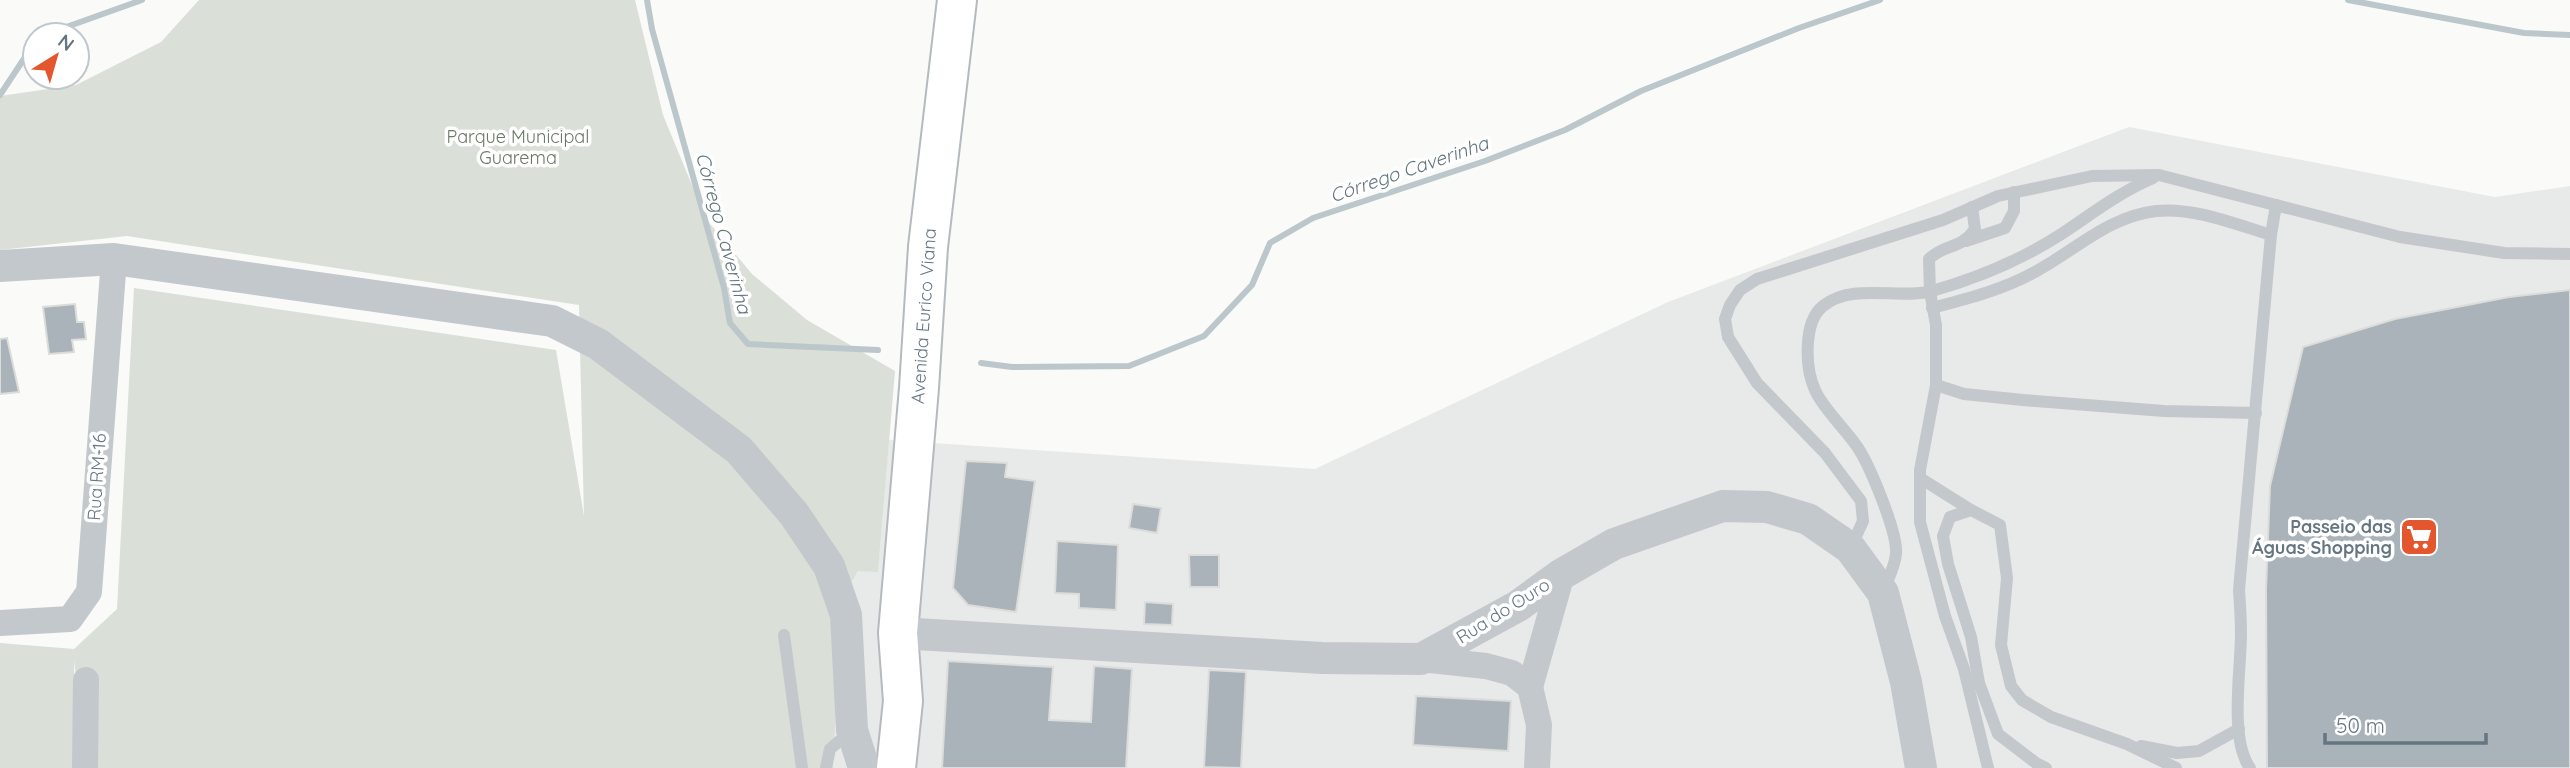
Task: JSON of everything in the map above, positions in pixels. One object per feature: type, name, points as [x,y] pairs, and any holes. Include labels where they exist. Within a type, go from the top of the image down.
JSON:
[{"type":"main road","name":"Avenida Eurico Viana","points":[[896,768],[903,701],[898,633],[928,247],[957,0]]},
{"type":"main road","name":"Avenida Eurico Viana","points":[[870,768],[878,698],[898,633]]},
{"type":"street","points":[[0,266],[114,259],[552,321],[598,344],[739,450],[794,514],[829,566],[846,615],[852,730],[864,768]]},
{"type":"street","name":"Rua RM-16","points":[[0,623],[70,620],[89,592],[114,259]]},
{"type":"street","name":"Rua do Ouro","points":[[898,633],[1322,658],[1421,659],[1518,606],[1562,573],[1614,544],[1723,506],[1767,507],[1808,519],[1850,548],[1883,593],[1906,682],[1921,768]]},
{"type":"street","points":[[1537,768],[1539,725],[1530,687],[1562,573]]},
{"type":"street","points":[[1421,659],[1486,666],[1513,674],[1530,687]]},
{"type":"street","points":[[85,768],[86,680]]},
{"type":"lane","points":[[1850,548],[1863,521],[1861,501],[1825,453],[1757,383],[1728,337],[1725,320],[1730,305],[1740,290],[1757,279],[1943,220],[2014,192],[2092,176],[2160,176],[2400,237],[2504,253],[2570,254]]},
{"type":"lane","points":[[1883,593],[1896,553],[1884,502],[1858,448],[1815,391],[1807,355],[1810,321],[1824,305],[1841,297],[1865,293],[1930,292],[2011,263],[2129,188],[2160,176]]},
{"type":"lane","points":[[1988,768],[1964,669],[1945,616],[1920,522],[1920,478],[1928,419],[1936,385],[1936,325],[1930,292],[1929,259],[1938,250],[2005,228],[2014,211],[2014,192]]},
{"type":"lane","points":[[2250,768],[2243,759],[2239,729],[2239,590],[2271,235],[2276,205]]},
{"type":"lane","points":[[1966,241],[1975,229],[1972,207]]},
{"type":"lane","points":[[1932,308],[1994,290],[2023,278],[2108,225],[2157,211],[2183,212],[2226,221],[2271,235]]},
{"type":"lane","points":[[1936,385],[1964,394],[2024,400],[2164,411],[2256,413]]},
{"type":"lane","points":[[1920,478],[1971,510],[2000,524],[2007,578],[2001,645],[2011,686],[2022,700],[2051,716],[2126,744],[2176,768]]},
{"type":"lane","points":[[1971,510],[1950,517],[1942,536],[1971,637],[1979,683],[1998,734],[2039,766]]},
{"type":"lane","points":[[784,635],[802,768]]},
{"type":"lane","points":[[2126,744],[2177,752],[2199,751],[2239,729]]},
{"type":"lane","points":[[827,768],[830,749],[852,730]]},
{"type":"lane","points":[[1980,742],[1998,734]]},
{"type":"shaded area","points":[[2129,127],[2495,197],[2570,186],[2570,768],[833,768],[842,599],[858,571],[878,571],[889,440],[1315,469],[1668,302]]},
{"type":"green space","name":"Parque Municipal Guarema","points":[[199,0],[635,0],[663,115],[706,219],[752,274],[807,320],[895,371],[878,572],[858,571],[842,599],[833,768],[87,768],[74,660],[76,768],[0,768],[0,643],[74,649],[117,609],[134,288],[556,350],[584,516],[579,305],[127,236],[0,250],[0,96],[35,91],[91,91],[91,77],[161,42]]},
{"type":"building","name":"Passeio das Águas Shopping","points":[[2570,290],[2570,768],[2267,768],[2266,589],[2270,486],[2303,347],[2395,319],[2509,297]]},
{"type":"building","points":[[75,304],[77,322],[84,322],[86,339],[72,340],[74,352],[49,354],[43,307]]},
{"type":"building","points":[[7,338],[19,392],[0,394],[0,339]]},
{"type":"building","points":[[966,461],[1007,463],[1005,477],[1035,481],[1016,612],[968,605],[953,588]]},
{"type":"building","points":[[1133,504],[1161,508],[1157,533],[1129,528]]},
{"type":"building","points":[[1057,541],[1118,545],[1116,610],[1079,608],[1079,594],[1055,593]]},
{"type":"building","points":[[1189,555],[1219,555],[1219,587],[1190,587]]},
{"type":"building","points":[[1145,602],[1173,604],[1172,625],[1144,624]]},
{"type":"building","points":[[948,661],[1053,667],[1049,720],[1091,722],[1094,666],[1132,669],[1126,768],[942,768]]},
{"type":"building","points":[[1209,670],[1246,672],[1241,768],[1204,767]]},
{"type":"building","points":[[1416,696],[1511,701],[1508,751],[1413,745]]},
{"type":"waterway","name":"Córrego Caverinha","points":[[83,21],[142,0]]},
{"type":"waterway","name":"Córrego Caverinha","points":[[647,0],[652,29],[724,288],[730,323],[748,344],[878,350]]},
{"type":"waterway","name":"Córrego Caverinha","points":[[981,363],[1012,367],[1129,366],[1204,336],[1252,285],[1270,243],[1313,218],[1485,161],[1565,130],[1641,91],[1799,28],[1880,0]]},
{"type":"waterway","name":"Córrego Caverinha","points":[[2348,0],[2524,33],[2570,35]]},
{"type":"waterway","name":"Córrego Caverinha","points":[[0,95],[21,63]]},
{"type":"place","name":"Passeio das Águas Shopping","points":[[2419,537]]}]
